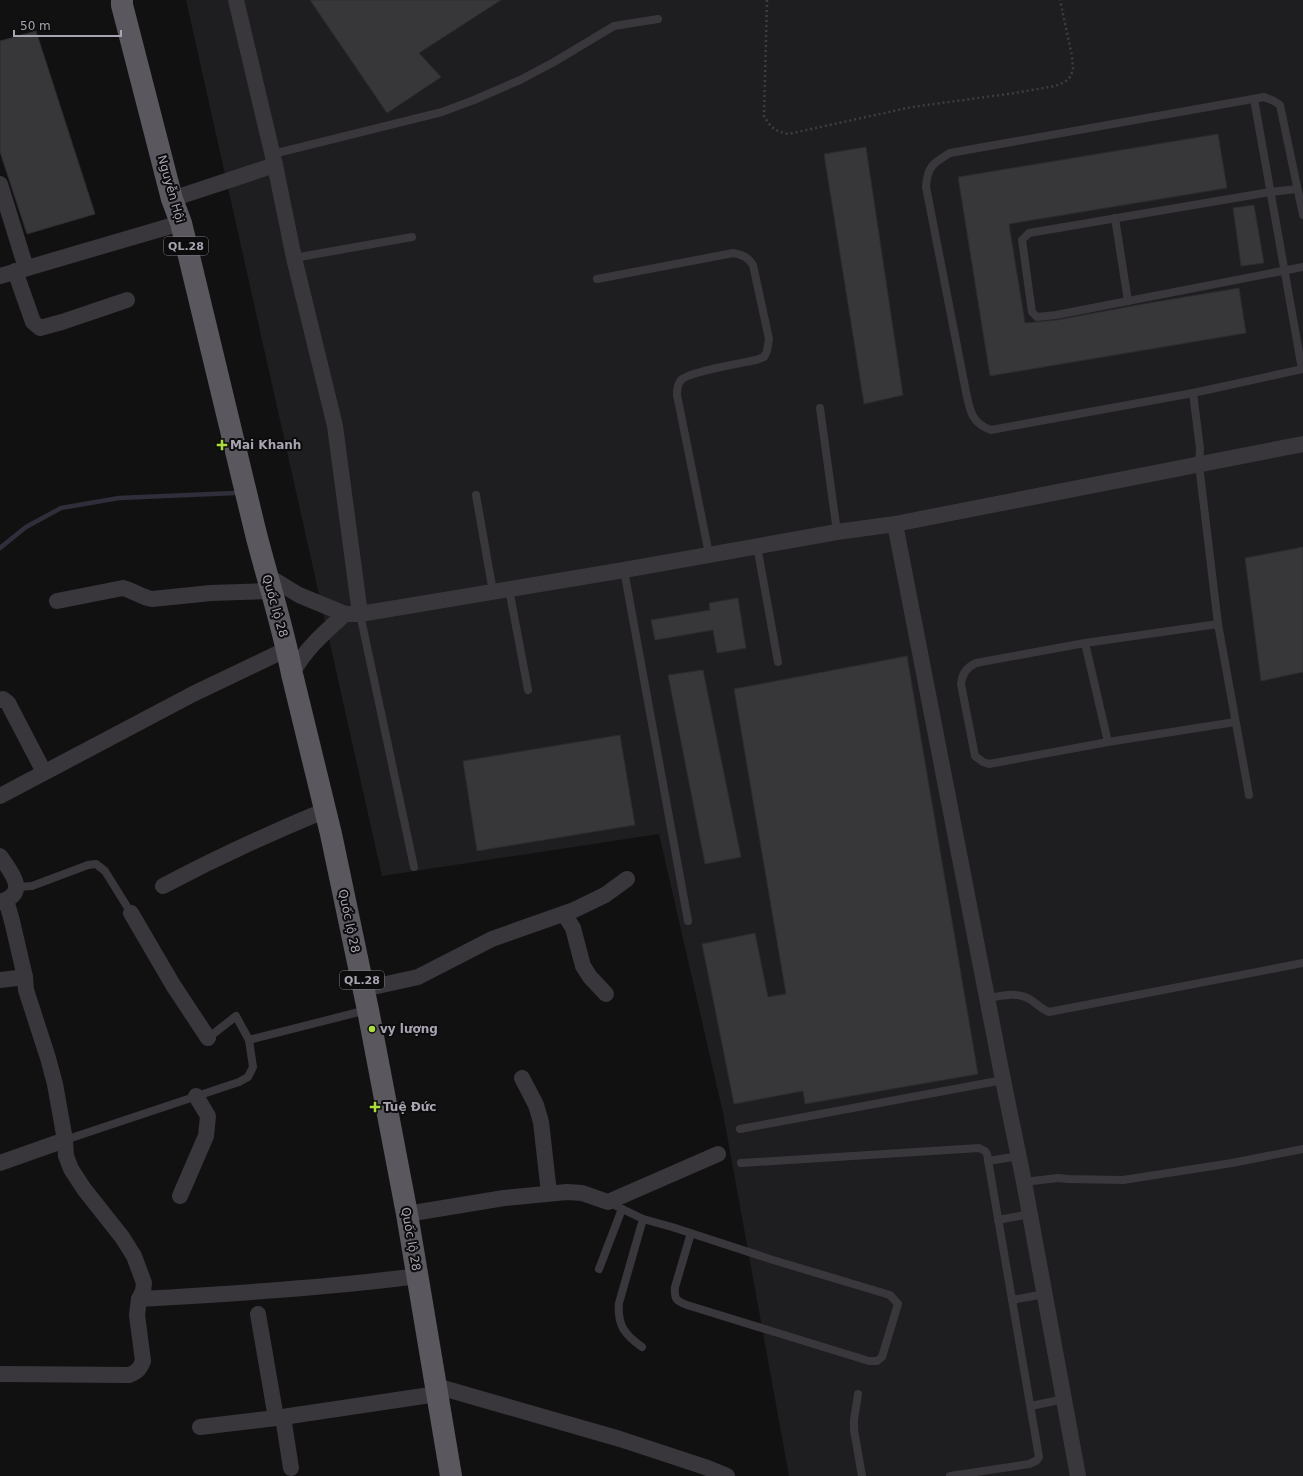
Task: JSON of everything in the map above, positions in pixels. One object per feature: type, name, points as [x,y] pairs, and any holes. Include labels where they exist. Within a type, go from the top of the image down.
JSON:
[{"type":"highway","name":"Nguyễn Hội","points":[[120,2],[172,199],[181,223],[245,490]]},
{"type":"highway","name":"Quốc lộ 28","points":[[245,490],[287,649],[326,810],[364,989],[407,1214],[451,1476]]},
{"type":"street","points":[[236,0],[274,160],[294,258],[335,426],[353,614]]},
{"type":"street","points":[[172,199],[274,160]]},
{"type":"street","points":[[0,184],[33,322],[40,328],[127,300]]},
{"type":"street","points":[[0,276],[181,223]]},
{"type":"street","points":[[292,674],[298,662],[316,641],[353,614],[624,570],[837,532],[895,524],[1303,444]]},
{"type":"street","points":[[895,524],[1024,1182],[1078,1476]]},
{"type":"street","points":[[56,601],[123,588],[131,590],[144,598],[152,599],[211,593],[269,583],[353,614]]},
{"type":"street","points":[[0,796],[198,691],[287,649]]},
{"type":"street","points":[[0,700],[3,699],[8,703],[44,772]]},
{"type":"street","points":[[163,886],[236,848],[326,810]]},
{"type":"street","points":[[0,856],[13,875],[17,887],[14,896],[3,901],[12,921],[25,977],[26,990],[55,1084],[65,1140],[66,1156],[71,1170],[94,1203],[122,1237],[134,1256],[144,1283],[143,1291],[139,1299],[137,1315],[143,1361],[141,1368],[136,1373],[129,1376],[0,1374]]},
{"type":"street","points":[[364,989],[418,977],[492,939],[574,910],[605,895],[627,879]]},
{"type":"street","points":[[131,913],[173,985],[208,1038]]},
{"type":"street","points":[[564,914],[573,928],[583,966],[590,977],[606,994]]},
{"type":"street","points":[[0,980],[25,977]]},
{"type":"street","points":[[522,1078],[534,1101],[541,1122],[549,1193]]},
{"type":"street","points":[[180,1196],[206,1136],[208,1116],[196,1096]]},
{"type":"street","points":[[0,1163],[65,1140]]},
{"type":"street","points":[[407,1214],[504,1198],[549,1193],[582,1192],[608,1202],[718,1154]]},
{"type":"street","points":[[139,1299],[216,1295],[360,1284],[418,1276]]},
{"type":"street","points":[[258,1314],[291,1468]]},
{"type":"street","points":[[200,1427],[280,1417],[436,1390],[620,1439],[705,1467],[727,1476]]},
{"type":"lane","points":[[274,160],[442,112],[520,80],[554,62],[614,26],[658,19]]},
{"type":"lane","points":[[1254,99],[1303,369],[1193,394],[991,430],[979,425],[974,419],[966,392],[926,187],[929,170],[934,163],[950,153],[1264,97],[1280,105],[1303,214]]},
{"type":"lane","points":[[1297,188],[1029,233],[1024,236],[1022,240],[1032,312],[1038,317],[1056,315],[1303,267]]},
{"type":"lane","points":[[1115,218],[1128,301]]},
{"type":"lane","points":[[294,258],[412,237]]},
{"type":"lane","points":[[597,278],[733,253],[743,255],[749,259],[753,265],[769,339],[767,351],[764,357],[701,372],[681,379],[677,386],[677,395],[709,554]]},
{"type":"lane","points":[[1193,394],[1200,449],[1199,465],[1218,624],[1248,795]]},
{"type":"lane","points":[[820,408],[837,532]]},
{"type":"lane","points":[[476,495],[493,592]]},
{"type":"lane","points":[[757,546],[778,662]]},
{"type":"lane","points":[[624,570],[688,921]]},
{"type":"lane","points":[[509,589],[528,690]]},
{"type":"lane","points":[[353,614],[414,867]]},
{"type":"lane","points":[[1218,624],[1085,643],[976,663],[968,667],[961,677],[961,684],[975,756],[983,762],[990,764],[1108,742],[1235,722]]},
{"type":"lane","points":[[1085,643],[1108,742]]},
{"type":"lane","points":[[17,887],[32,886],[82,867],[96,864],[105,871],[131,913]]},
{"type":"lane","points":[[988,998],[1022,995],[1033,1001],[1039,1008],[1049,1012],[1303,963]]},
{"type":"lane","points":[[249,1040],[368,1010]]},
{"type":"lane","points":[[65,1140],[239,1082],[248,1077],[253,1067],[249,1040],[236,1016],[208,1038]]},
{"type":"lane","points":[[740,1128],[1003,1080]]},
{"type":"lane","points":[[741,1163],[979,1148],[985,1151],[987,1154],[1039,1457],[1036,1461],[1029,1464],[950,1476]]},
{"type":"lane","points":[[1024,1182],[1058,1178],[1123,1180],[1232,1163],[1303,1149]]},
{"type":"lane","points":[[988,1161],[1019,1156]]},
{"type":"lane","points":[[608,1202],[643,1219],[691,1233],[773,1260],[890,1295],[898,1304],[882,1357],[878,1361],[868,1361],[678,1301],[674,1295],[675,1288],[691,1233]]},
{"type":"lane","points":[[599,1269],[622,1209]]},
{"type":"lane","points":[[998,1220],[1030,1214]]},
{"type":"lane","points":[[642,1347],[632,1340],[623,1330],[618,1314],[619,1304],[643,1219]]},
{"type":"lane","points":[[1012,1300],[1045,1294]]},
{"type":"lane","points":[[858,1394],[854,1430],[862,1476]]},
{"type":"lane","points":[[1031,1406],[1064,1399]]},
{"type":"path","points":[[767,0],[764,116],[769,125],[777,131],[788,134],[912,107],[1022,92],[1055,86],[1065,82],[1071,76],[1073,69],[1072,56],[1060,0]]},
{"type":"shaded area","points":[[186,0],[1303,0],[1303,1476],[789,1476],[723,1113],[659,834],[382,876]]},
{"type":"building","points":[[310,0],[501,0],[419,53],[441,77],[387,113]]},
{"type":"building","points":[[36,31],[95,214],[27,234],[0,152],[0,41]]},
{"type":"building","points":[[1218,134],[1227,188],[1009,224],[1025,323],[1057,320],[1239,288],[1246,333],[990,376],[958,177]]},
{"type":"building","points":[[866,147],[903,395],[864,404],[824,154]]},
{"type":"building","points":[[1254,205],[1264,263],[1241,266],[1233,208]]},
{"type":"building","points":[[1303,547],[1303,672],[1261,681],[1245,558]]},
{"type":"building","points":[[738,598],[746,648],[717,653],[713,630],[655,640],[651,620],[710,610],[709,603]]},
{"type":"building","points":[[907,656],[978,1074],[805,1104],[803,1091],[734,1104],[702,944],[755,933],[768,997],[786,994],[734,689]]},
{"type":"building","points":[[703,670],[741,857],[705,864],[668,675]]},
{"type":"building","points":[[620,735],[635,825],[477,851],[463,761]]},
{"type":"waterway","points":[[0,548],[26,527],[61,508],[119,498],[235,493]]},
{"type":"place","name":"Mai Khanh","points":[[222,445]]},
{"type":"place","name":"vy lượng","points":[[372,1029]]},
{"type":"place","name":"Tuệ Đức","points":[[375,1107]]}]
